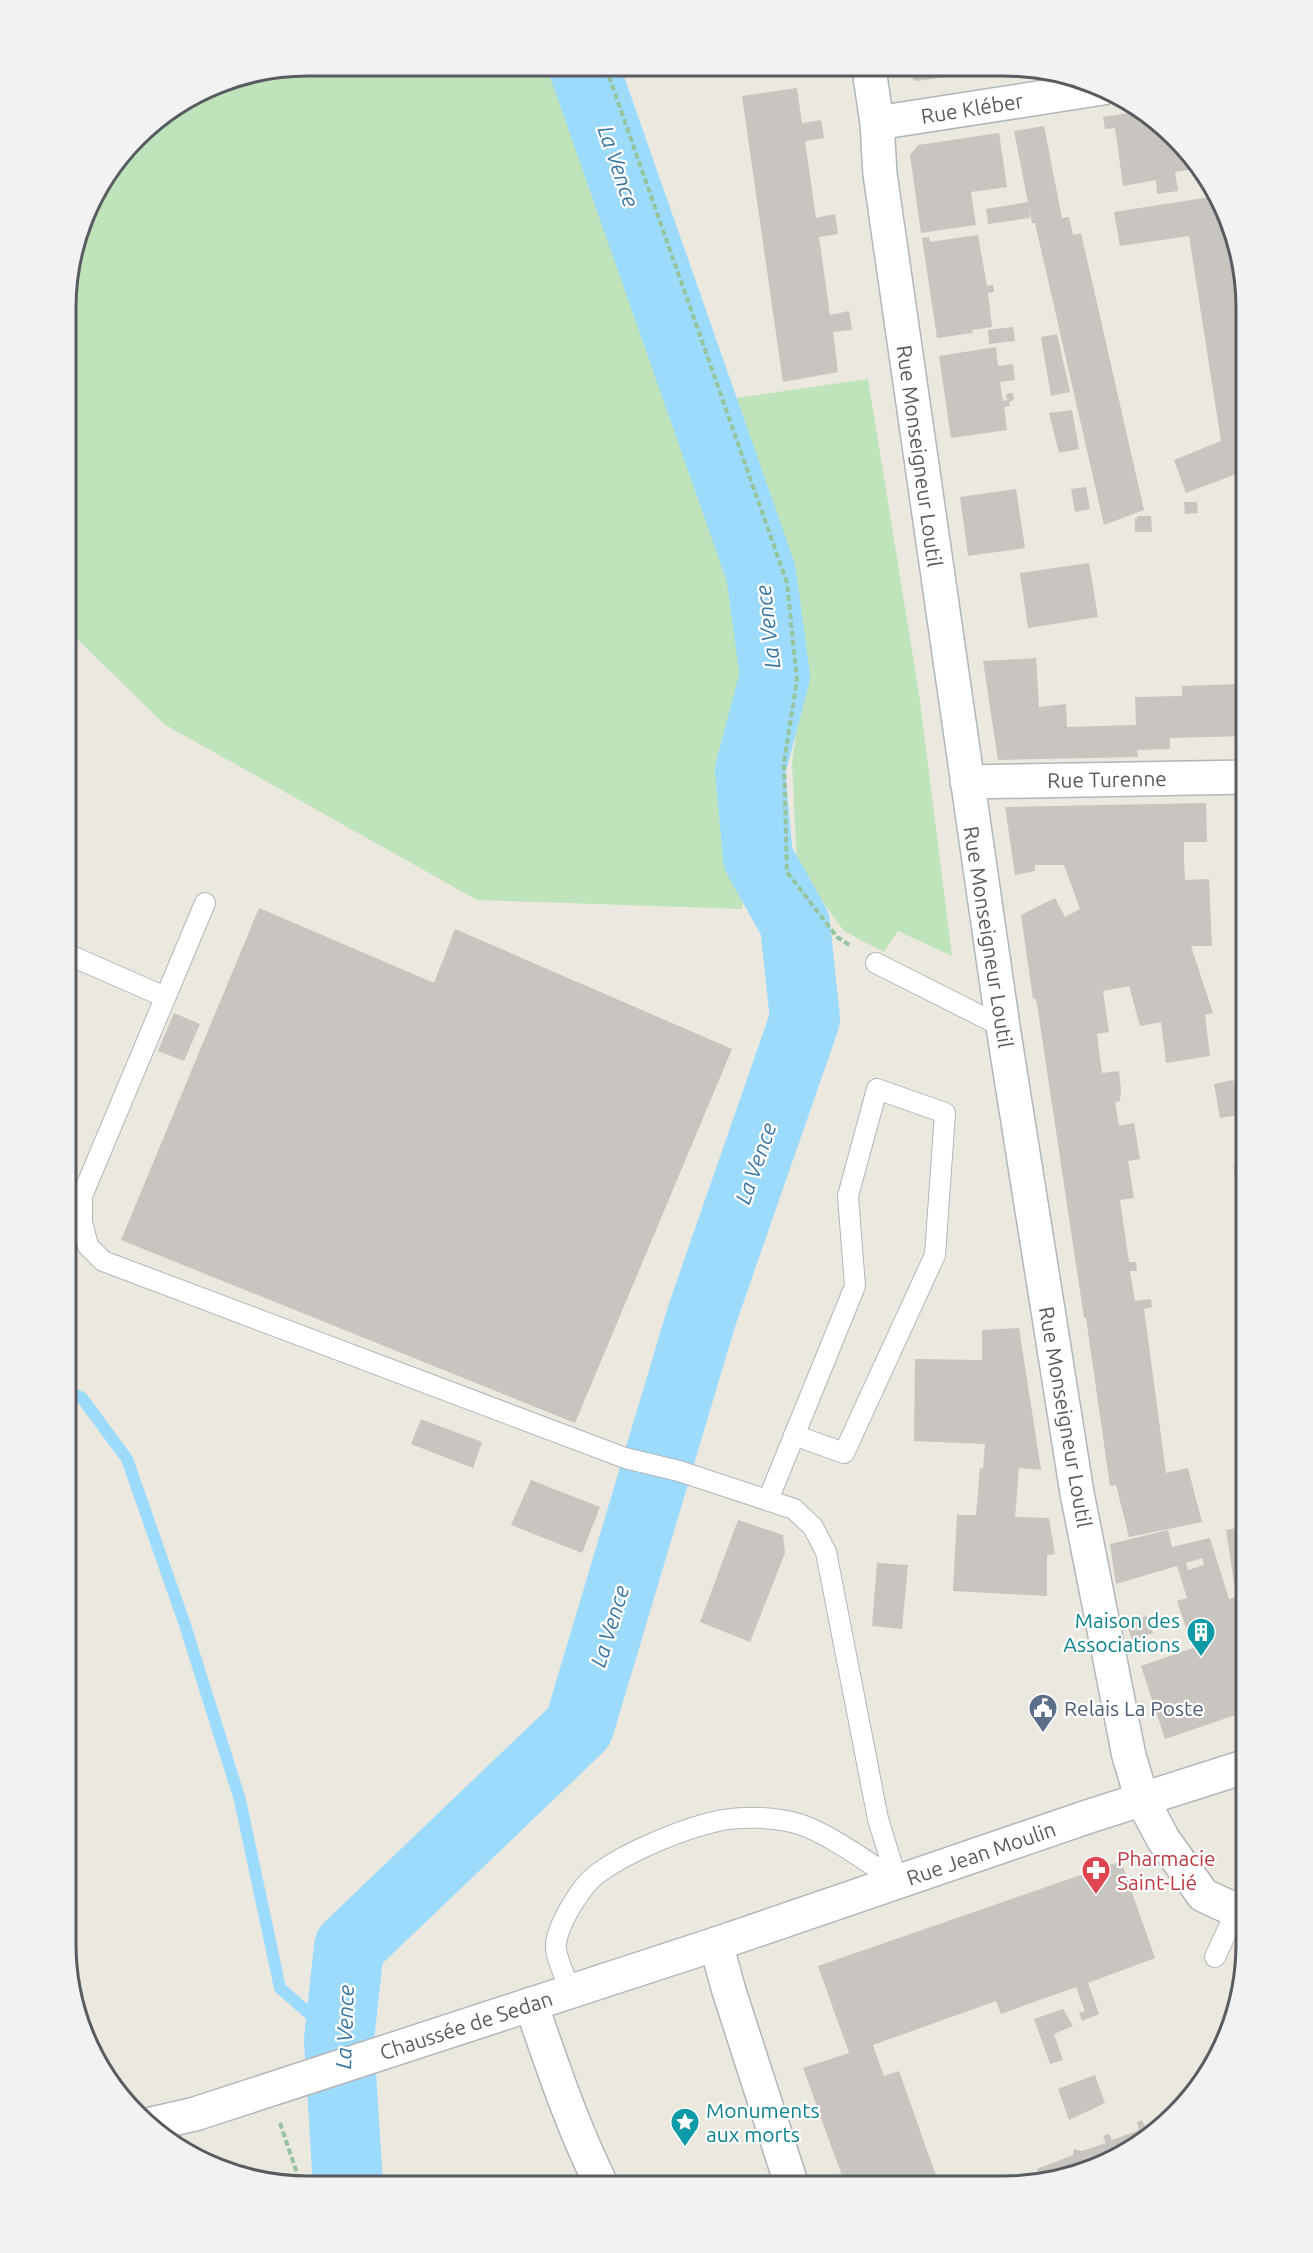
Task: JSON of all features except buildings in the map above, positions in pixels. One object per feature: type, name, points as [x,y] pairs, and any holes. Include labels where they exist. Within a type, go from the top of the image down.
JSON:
[{"type":"street","name":"Rue Monseigneur Loutil","points":[[870,76],[877,123],[880,174],[1002,1027],[1077,1493],[1130,1755],[1142,1799],[1163,1839],[1203,1895],[1237,1904]]},
{"type":"street","name":"Rue Kléber","points":[[877,123],[1084,91]]},
{"type":"street","name":"Rue Turenne","points":[[967,782],[1237,777]]},
{"type":"street","name":"Rue Jean Moulin","points":[[716,1944],[897,1881],[1237,1769]]},
{"type":"street","name":"Chaussée de Sedan","points":[[159,2122],[195,2114],[716,1944]]},
{"type":"street","points":[[716,1944],[789,2176]]},
{"type":"street","points":[[531,2004],[547,2051],[597,2176]]},
{"type":"lane","points":[[76,1212],[205,903]]},
{"type":"lane","points":[[76,958],[165,997]]},
{"type":"lane","points":[[876,963],[1002,1027]]},
{"type":"lane","points":[[768,1500],[794,1435],[855,1286],[848,1196],[877,1089],[945,1113],[935,1255],[843,1453],[794,1435]]},
{"type":"lane","points":[[76,1221],[88,1246],[103,1261],[625,1458],[679,1471],[794,1509],[813,1527],[826,1552],[878,1819],[897,1881]]},
{"type":"lane","points":[[570,1991],[555,1945],[566,1913],[595,1875],[633,1853],[675,1835],[723,1820],[763,1818],[799,1824],[834,1841],[897,1881]]},
{"type":"lane","points":[[1215,1957],[1237,1917]]},
{"type":"path","points":[[609,76],[787,582],[797,680],[784,762],[787,872],[837,937],[876,963]]},
{"type":"path","points":[[280,2086],[299,2176]]},
{"type":"green space","points":[[308,76],[612,76],[782,664],[742,909],[477,900],[164,724],[76,638],[76,308],[78,278],[84,248],[94,220],[124,167],[144,144],[167,124],[192,108],[220,94],[248,84],[278,78]]},
{"type":"green space","points":[[868,379],[919,694],[952,956],[898,931],[884,952],[844,931],[797,867],[792,761],[805,675],[797,580],[780,543],[730,399]]},
{"type":"waterway","name":"La Vence","points":[[347,2176],[339,2040],[349,1947],[579,1727],[702,1315],[805,1019],[795,924],[758,858],[750,770],[775,676],[761,573],[587,76]]},
{"type":"waterway","points":[[76,1395],[82,1398],[127,1459],[184,1622],[240,1800],[280,1988],[339,2040]]},
{"type":"place","name":"Maison des Associations","points":[[1201,1658]]},
{"type":"place","name":"Relais La Poste","points":[[1043,1734]]},
{"type":"place","name":"Pharmacie Saint-Lié","points":[[1096,1896]]},
{"type":"place","name":"Monuments aux morts","points":[[685,2148]]}]
